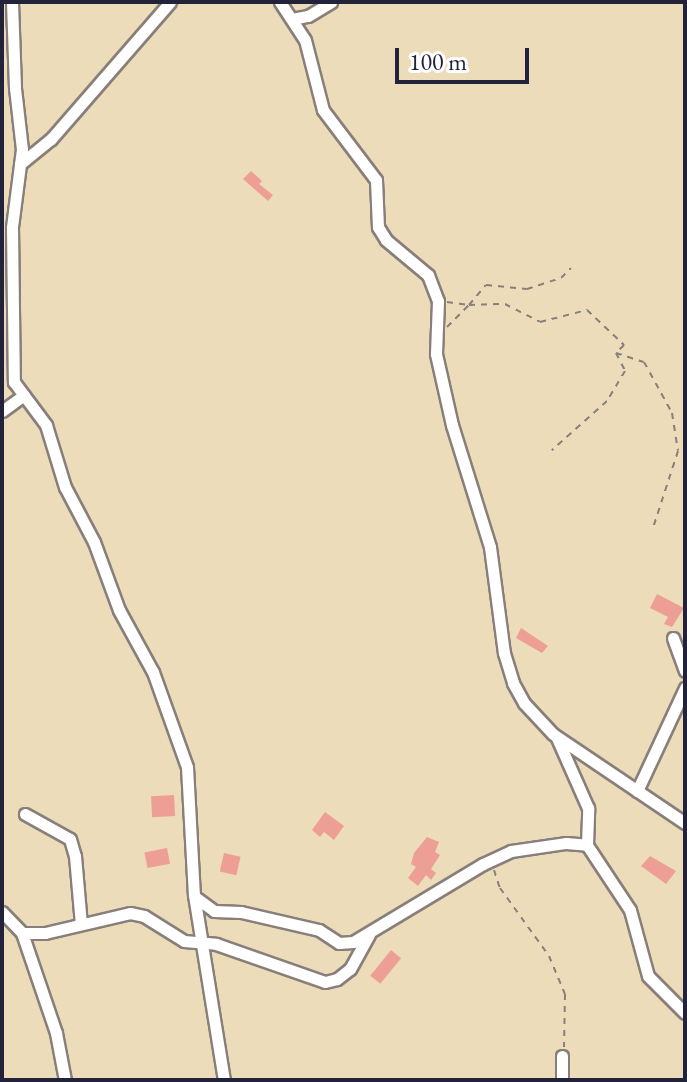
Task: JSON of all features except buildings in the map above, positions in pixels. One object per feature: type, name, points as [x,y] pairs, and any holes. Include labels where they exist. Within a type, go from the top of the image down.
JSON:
[{"type":"street","points":[[12,2],[20,164],[12,227],[14,382],[46,425],[65,487],[94,542],[125,622],[153,672],[187,767],[194,895],[204,945],[205,982],[224,1080]]},
{"type":"street","points":[[20,164],[37,154],[51,139],[170,2]]},
{"type":"street","points":[[280,2],[305,40],[323,110],[376,180],[378,227],[386,240],[428,275],[438,301],[436,354],[452,425],[490,547],[507,671],[524,703],[557,737],[685,823]]},
{"type":"street","points":[[292,19],[308,16],[331,2]]},
{"type":"street","points":[[2,411],[24,395]]},
{"type":"street","points":[[673,638],[685,671]]},
{"type":"street","points":[[637,791],[685,688]]},
{"type":"street","points":[[557,737],[588,808],[587,845],[630,910],[648,976],[685,1013]]},
{"type":"street","points":[[25,814],[70,839],[75,856],[81,924]]},
{"type":"street","points":[[194,895],[214,911],[241,912],[280,924],[319,930],[339,943],[353,942],[492,859],[534,846],[587,845]]},
{"type":"street","points":[[2,912],[22,933],[56,1033],[65,1080]]},
{"type":"street","points":[[22,933],[45,933],[130,913],[144,916],[184,941],[216,944],[325,982],[337,979],[350,969],[370,934]]},
{"type":"street","points":[[562,1056],[562,1080]]},
{"type":"path","points":[[438,337],[486,285],[527,289],[561,278],[571,268]]},
{"type":"path","points":[[438,301],[469,305],[505,304],[540,322],[587,310],[624,345],[616,353]]},
{"type":"path","points":[[552,450],[607,401],[625,371],[616,353]]},
{"type":"path","points":[[616,353],[644,362],[653,375],[657,391],[672,413],[678,451],[652,531]]},
{"type":"path","points":[[678,451],[685,447]]},
{"type":"path","points":[[492,859],[500,888],[549,956],[565,994],[567,1028],[562,1056]]}]
